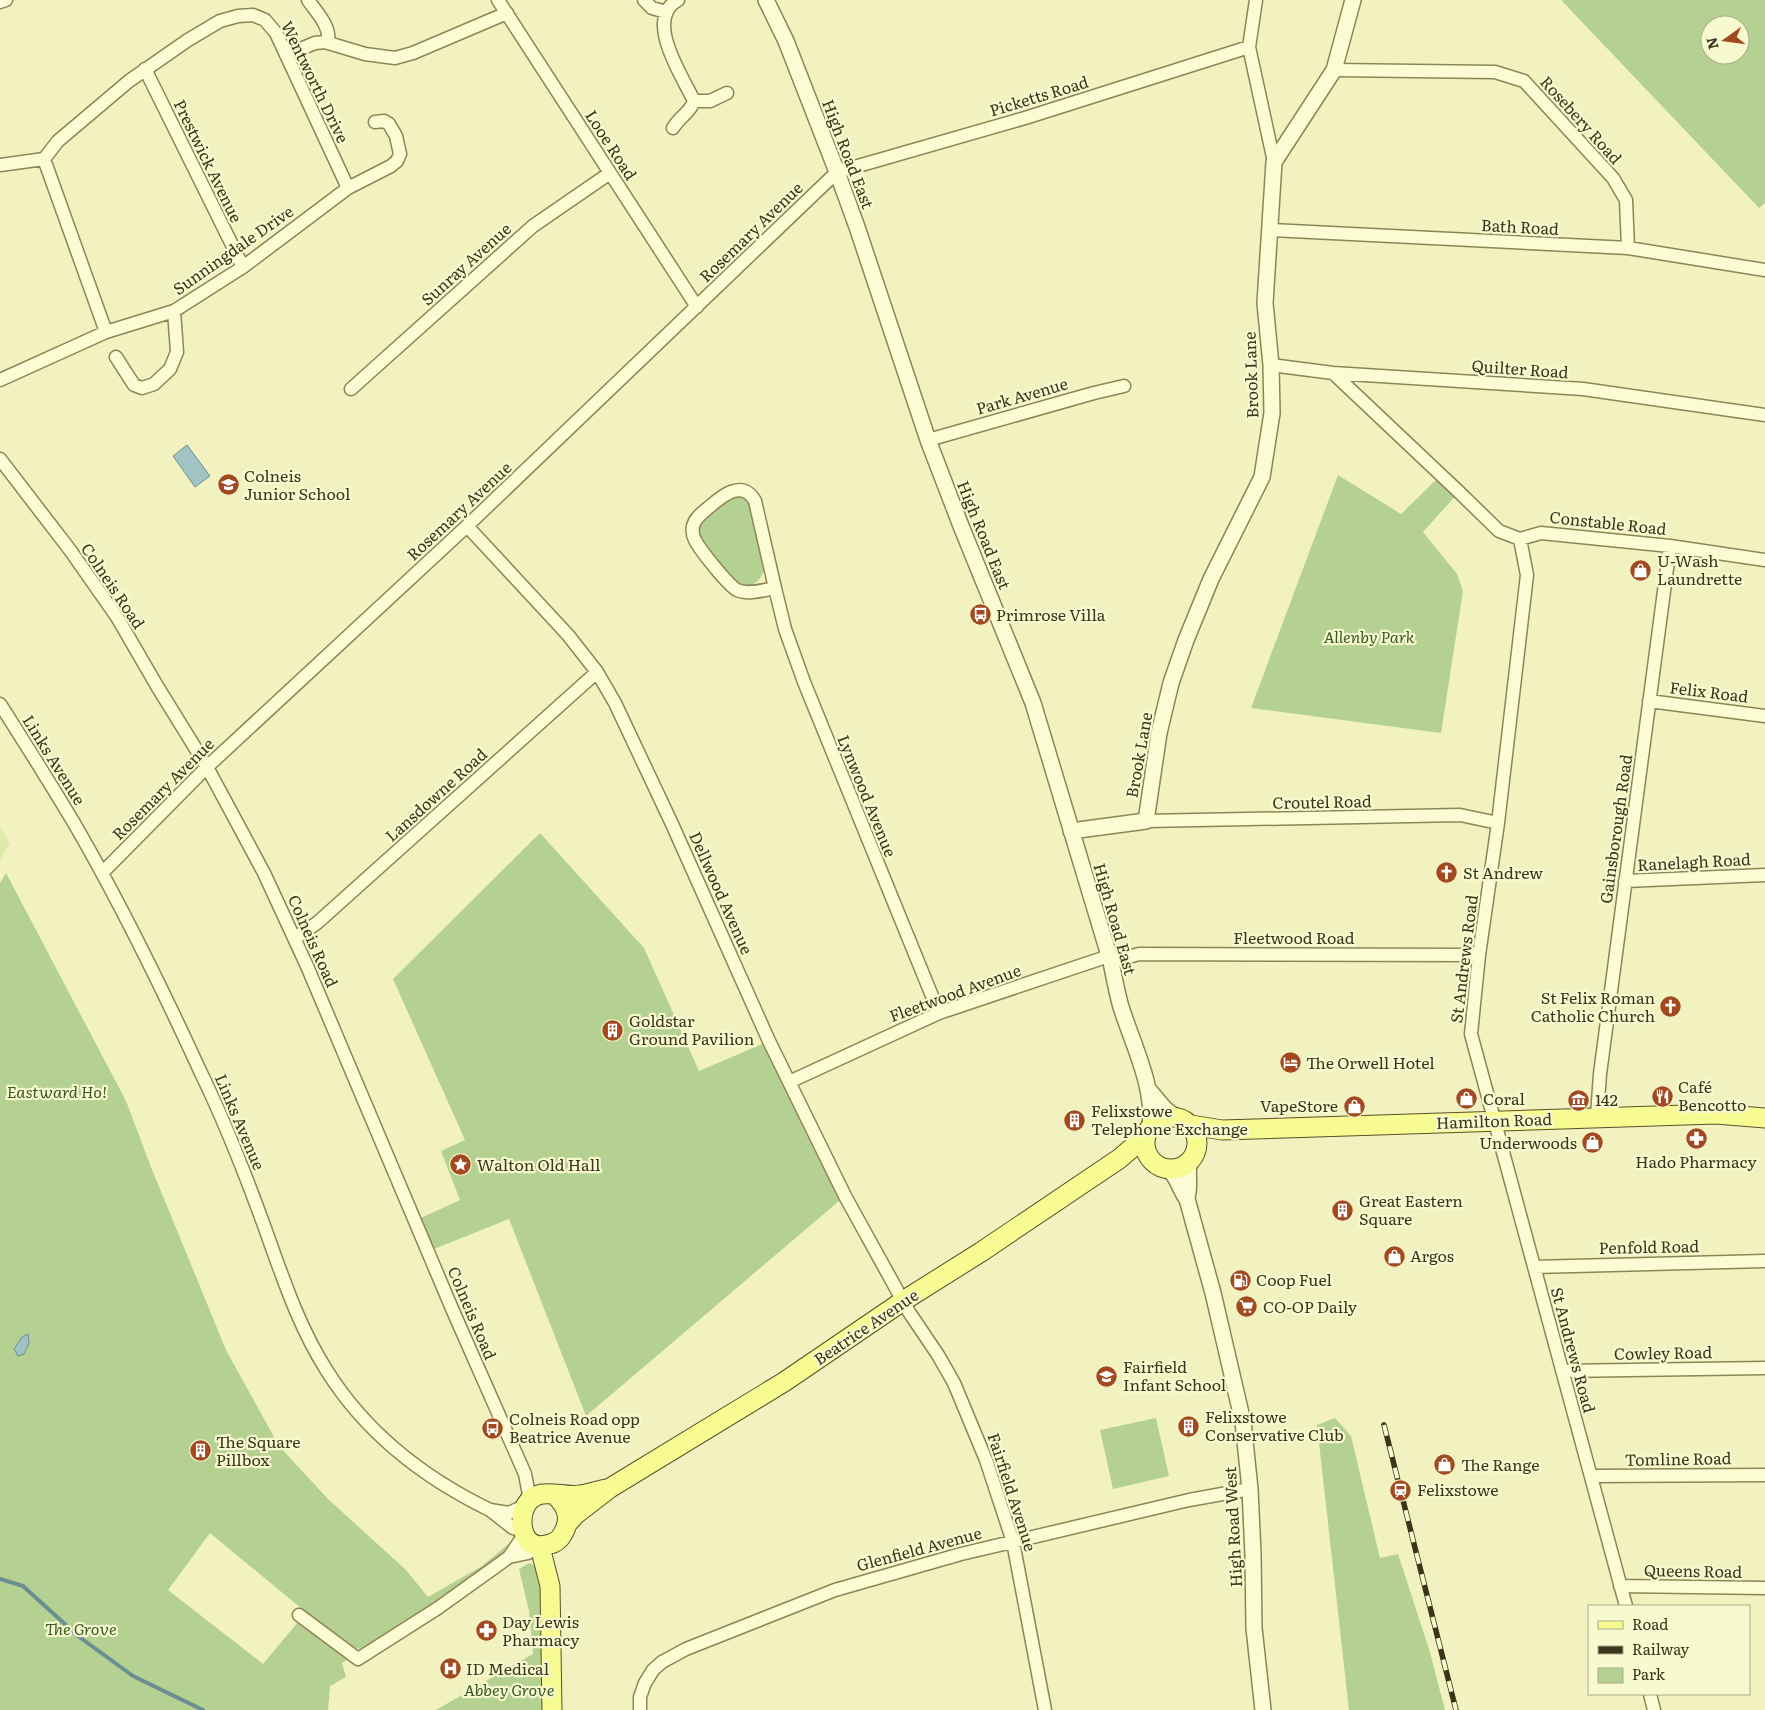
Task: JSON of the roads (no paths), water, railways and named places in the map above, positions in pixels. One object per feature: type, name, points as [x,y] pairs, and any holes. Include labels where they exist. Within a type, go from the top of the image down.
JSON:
[{"type":"main road","name":"Hamilton Road","points":[[1183,1121],[1222,1130],[1597,1116],[1716,1114],[1765,1118]]},
{"type":"main road","points":[[1160,1164],[1149,1156],[1146,1148],[1148,1132],[1159,1119],[1167,1117],[1183,1121],[1195,1133],[1197,1141],[1193,1154]]},
{"type":"main road","points":[[1119,1159],[1138,1157],[1160,1164],[1179,1167],[1222,1130]]},
{"type":"main road","name":"Beatrice Avenue","points":[[564,1531],[575,1515],[610,1488],[784,1382],[903,1301],[981,1252],[1119,1159],[1148,1132]]},
{"type":"main road","name":"Beatrice Avenue","points":[[553,1494],[579,1495],[610,1488]]},
{"type":"main road","points":[[550,1586],[531,1539],[524,1511],[528,1502],[538,1495],[553,1494],[566,1507],[568,1514],[550,1586],[552,1710]]},
{"type":"main road","points":[[531,1539],[554,1543],[564,1531]]},
{"type":"street","points":[[0,2],[6,0]]},
{"type":"street","points":[[308,0],[326,26],[329,34],[328,43]]},
{"type":"street","name":"Looe Road","points":[[498,0],[697,307]]},
{"type":"street","points":[[644,0],[652,8],[666,12]]},
{"type":"street","points":[[673,128],[680,117],[692,107],[694,100],[667,46],[666,12],[672,3],[678,0]]},
{"type":"street","name":"High Road East","points":[[766,0],[786,41],[837,172],[860,235],[928,440],[964,535],[1033,702],[1110,959],[1121,1005],[1149,1090],[1152,1118],[1148,1132]]},
{"type":"street","points":[[1256,0],[1249,48],[1274,162]]},
{"type":"street","points":[[1274,162],[1334,70],[1353,0]]},
{"type":"street","points":[[286,55],[316,43],[328,43],[365,54],[395,58],[413,53],[507,13]]},
{"type":"street","name":"Wentworth Drive","points":[[44,159],[62,136],[145,69],[220,21],[244,15],[258,17],[269,24],[276,33],[348,188]]},
{"type":"street","name":"Picketts Road","points":[[837,172],[1025,118],[1249,48]]},
{"type":"street","name":"Prestwick Avenue","points":[[145,69],[243,267]]},
{"type":"street","name":"Rosebery Road","points":[[1334,70],[1495,72],[1524,81],[1612,178],[1626,200],[1628,248]]},
{"type":"street","points":[[694,100],[710,100],[727,93]]},
{"type":"street","name":"Sunningdale Drive","points":[[0,380],[106,332],[174,311],[243,267],[348,188],[390,166],[399,158],[400,150],[393,129],[384,121],[375,122]]},
{"type":"street","points":[[0,165],[44,159],[106,332]]},
{"type":"street","name":"Brook Lane","points":[[1071,831],[1146,821],[1158,733],[1186,640],[1211,579],[1262,477],[1272,413],[1271,365],[1265,304],[1274,162]]},
{"type":"street","name":"Rosemary Avenue","points":[[102,873],[207,767],[467,526],[837,172]]},
{"type":"street","name":"Sunray Avenue","points":[[351,388],[533,226],[610,173]]},
{"type":"street","name":"Bath Road","points":[[1271,230],[1628,248],[1765,270]]},
{"type":"street","points":[[116,357],[134,385],[142,388],[154,384],[170,369],[177,352],[174,311]]},
{"type":"street","name":"Quilter Road","points":[[1271,365],[1333,373],[1583,389],[1765,415]]},
{"type":"street","points":[[1333,373],[1499,531],[1520,539]]},
{"type":"street","name":"Park Avenue","points":[[928,440],[1094,392],[1124,386]]},
{"type":"street","name":"Colneis Road","points":[[0,459],[65,543],[107,602],[207,767],[264,873],[295,938],[453,1311],[525,1474],[528,1502]]},
{"type":"street","name":"Lynwood Avenue","points":[[775,588],[754,591],[738,590],[704,553],[695,539],[693,529],[697,519],[726,494],[744,491],[755,501],[785,629],[804,682],[939,1013]]},
{"type":"street","name":"Dellwood Avenue","points":[[467,526],[563,629],[597,672],[615,703],[632,736],[769,1041],[845,1196],[903,1301]]},
{"type":"street","name":"Constable Road","points":[[1520,539],[1541,533],[1670,546],[1765,560]]},
{"type":"street","name":"St Andrews Road","points":[[1520,539],[1527,575],[1498,823],[1479,955],[1472,1034],[1626,1605]]},
{"type":"street","name":"Gainsborough Road","points":[[1597,1116],[1600,1074],[1670,546]]},
{"type":"street","name":"Lansdowne Road","points":[[295,938],[317,923],[597,672]]},
{"type":"street","name":"Felix Road","points":[[1649,701],[1765,716]]},
{"type":"street","name":"Links Avenue","points":[[0,704],[65,808],[147,959],[202,1073],[253,1196],[293,1304],[309,1340],[327,1371],[359,1414],[382,1439],[406,1459],[444,1485],[490,1510],[531,1539]]},
{"type":"street","name":"Croutel Road","points":[[1146,821],[1460,815],[1498,823]]},
{"type":"street","name":"Ranelagh Road","points":[[1625,881],[1765,875]]},
{"type":"street","name":"Fleetwood Road","points":[[1110,959],[1138,954],[1479,955]]},
{"type":"street","name":"Fleetwood Avenue","points":[[789,1082],[939,1013],[1110,959]]},
{"type":"street","name":"High Road East","points":[[1149,1090],[1165,1109],[1183,1121]]},
{"type":"street","name":"High Road West","points":[[1187,1199],[1189,1191],[1188,1171],[1193,1154]]},
{"type":"street","name":"High Road West","points":[[1160,1164],[1174,1176],[1187,1199],[1243,1422],[1250,1489],[1254,1628],[1263,1710]]},
{"type":"street","name":"Penfold Road","points":[[1534,1267],[1765,1261]]},
{"type":"street","name":"Fairfield Avenue","points":[[903,1301],[938,1355],[962,1401],[986,1460],[1013,1542],[1045,1710]]},
{"type":"street","name":"Cowley Road","points":[[1562,1371],[1765,1368]]},
{"type":"street","name":"Colneis Road","points":[[525,1474],[542,1491],[553,1494]]},
{"type":"street","name":"Tomline Road","points":[[1591,1476],[1765,1475]]},
{"type":"street","name":"Glenfield Avenue","points":[[640,1710],[641,1692],[647,1678],[662,1662],[686,1649],[835,1590],[961,1554],[1189,1500],[1250,1489]]},
{"type":"street","name":"Links Avenue","points":[[490,1510],[508,1513],[528,1502]]},
{"type":"street","points":[[299,1616],[358,1659],[438,1608],[509,1558],[528,1553],[531,1539]]},
{"type":"street","name":"Queens Road","points":[[1620,1586],[1765,1588]]},
{"type":"street","points":[[1650,1695],[1654,1710]]},
{"type":"water","points":[[187,445],[210,476],[195,487],[173,456]]},
{"type":"water","points":[[28,1334],[29,1343],[24,1354],[18,1356],[14,1349],[22,1337]]},
{"type":"waterway","points":[[0,1579],[23,1586],[78,1636],[133,1676],[203,1710]]},
{"type":"railway","points":[[1384,1425],[1456,1710]]},
{"type":"place","name":"Colneis Junior School","points":[[228,485]]},
{"type":"place","name":"U-Wash Laundrette","points":[[1641,570]]},
{"type":"place","name":"Primrose Villa","points":[[980,615]]},
{"type":"place","name":"St Andrew","points":[[1447,873]]},
{"type":"place","name":"St Felix Roman Catholic Church","points":[[1671,1007]]},
{"type":"place","name":"Goldstar Ground Pavilion","points":[[613,1030]]},
{"type":"place","name":"The Orwell Hotel","points":[[1290,1063]]},
{"type":"place","name":"Café Bencotto","points":[[1662,1096]]},
{"type":"place","name":"Coral","points":[[1467,1099]]},
{"type":"place","name":"142","points":[[1579,1100]]},
{"type":"place","name":"VapeStore","points":[[1354,1106]]},
{"type":"place","name":"Felixstowe Telephone Exchange","points":[[1075,1120]]},
{"type":"place","name":"Hado Pharmacy","points":[[1696,1138]]},
{"type":"place","name":"Underwoods","points":[[1593,1143]]},
{"type":"place","name":"Walton Old Hall","points":[[461,1165]]},
{"type":"place","name":"Great Eastern Square","points":[[1343,1210]]},
{"type":"place","name":"Argos","points":[[1394,1256]]},
{"type":"place","name":"Coop Fuel","points":[[1240,1280]]},
{"type":"place","name":"CO-OP Daily","points":[[1247,1307]]},
{"type":"place","name":"Fairfield Infant School","points":[[1107,1376]]},
{"type":"place","name":"Felixstowe Conservative Club","points":[[1189,1426]]},
{"type":"place","name":"Colneis Road opp Beatrice Avenue","points":[[493,1428]]},
{"type":"place","name":"The Square Pillbox","points":[[200,1451]]},
{"type":"place","name":"The Range","points":[[1445,1465]]},
{"type":"place","name":"Felixstowe","points":[[1401,1490]]},
{"type":"place","name":"Day Lewis Pharmacy","points":[[486,1631]]},
{"type":"place","name":"ID Medical","points":[[450,1669]]},
{"type":"park label","name":"Allenby Park","points":[[1369,637]]},
{"type":"park label","name":"Eastward Ho!","points":[[57,1092]]},
{"type":"park label","name":"The Grove","points":[[81,1629]]},
{"type":"park label","name":"Abbey Grove","points":[[509,1690]]}]
